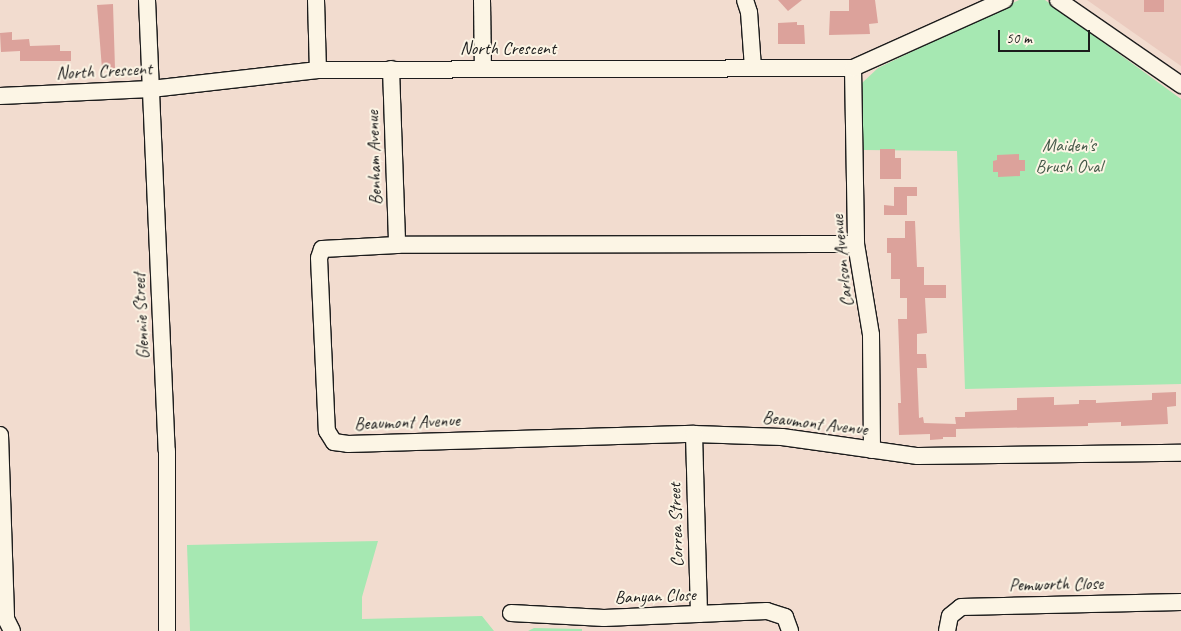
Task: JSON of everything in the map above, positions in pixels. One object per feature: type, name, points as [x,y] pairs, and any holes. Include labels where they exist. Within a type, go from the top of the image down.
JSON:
[{"type":"street","name":"Glennie Street","points":[[147,0],[167,450],[167,631]]},
{"type":"street","points":[[316,0],[318,70]]},
{"type":"street","points":[[482,0],[483,68]]},
{"type":"street","points":[[745,0],[749,12],[753,68]]},
{"type":"street","name":"North Crescent","points":[[0,96],[151,89],[318,70],[853,68],[1004,0]]},
{"type":"street","points":[[1058,0],[1181,86]]},
{"type":"street","name":"Carlson Avenue","points":[[853,68],[856,244],[871,336],[872,450]]},
{"type":"street","name":"Benham Avenue","points":[[391,69],[397,245]]},
{"type":"street","name":"Beaumont Avenue","points":[[856,244],[397,245],[330,247],[322,249],[319,258],[327,431],[334,442],[694,434],[782,436],[872,450],[934,456],[1181,453]]},
{"type":"street","name":"Correa Street","points":[[694,434],[699,614]]},
{"type":"street","points":[[0,435],[6,619],[10,631]]},
{"type":"street","name":"Pemworth Close","points":[[946,631],[950,616],[962,607],[1181,602]]},
{"type":"street","name":"Banyan Close","points":[[511,613],[604,624],[699,614],[767,612],[785,617],[790,631]]},
{"type":"shaded area","points":[[1087,0],[1181,0],[1181,66]]},
{"type":"green space","name":"Maiden's Brush Oval","points":[[1019,0],[1045,0],[1181,99],[1181,384],[965,389],[957,151],[863,150],[862,83],[878,68]]},
{"type":"green space","points":[[378,541],[362,597],[362,619],[482,616],[494,631],[190,631],[187,545]]},
{"type":"green space","points":[[534,628],[582,629],[582,631],[528,631]]},
{"type":"building","points":[[778,0],[802,0],[788,11]]},
{"type":"building","points":[[849,0],[875,0],[878,23],[869,24],[870,34],[829,35],[830,11],[849,11]]},
{"type":"building","points":[[1144,0],[1164,0],[1164,12],[1144,12]]},
{"type":"building","points":[[113,4],[115,69],[102,69],[97,5]]},
{"type":"building","points":[[797,22],[797,25],[804,25],[805,44],[778,44],[778,23]]},
{"type":"building","points":[[12,32],[12,40],[29,39],[30,46],[60,45],[60,51],[71,51],[71,61],[20,61],[20,51],[1,52],[0,33]]},
{"type":"building","points":[[880,149],[895,149],[895,158],[901,158],[901,179],[880,179]]},
{"type":"building","points":[[1019,154],[1019,160],[1025,160],[1025,171],[1020,171],[1020,176],[998,177],[998,172],[993,172],[993,161],[997,160],[997,155]]},
{"type":"building","points":[[894,187],[917,187],[917,196],[907,196],[907,215],[884,215],[884,205],[894,206]]},
{"type":"building","points":[[905,221],[915,221],[917,267],[924,267],[924,285],[946,285],[946,298],[925,298],[927,333],[917,334],[917,354],[926,354],[927,368],[917,368],[919,418],[923,417],[924,423],[956,424],[955,417],[965,417],[965,412],[1017,410],[1017,398],[1054,397],[1054,405],[1079,404],[1079,400],[1096,400],[1096,403],[1152,400],[1152,393],[1176,392],[1176,406],[1167,407],[1168,424],[1121,426],[1121,422],[1088,423],[1088,426],[956,429],[956,437],[930,440],[930,434],[899,435],[898,403],[901,403],[898,319],[907,319],[907,298],[900,298],[900,279],[891,279],[891,253],[887,253],[887,238],[905,238]]}]
